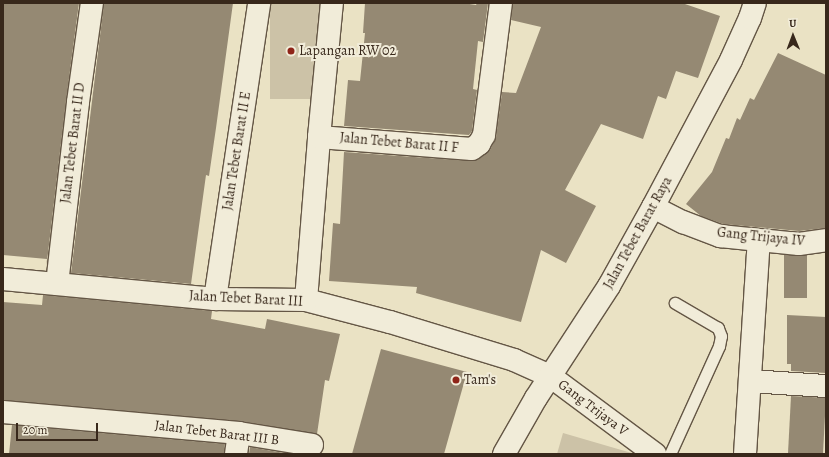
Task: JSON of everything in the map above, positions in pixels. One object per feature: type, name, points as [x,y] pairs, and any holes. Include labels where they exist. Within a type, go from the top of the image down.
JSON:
[{"type":"street","name":"Jalan Tebet Barat II D","points":[[57,284],[78,102],[92,3]]},
{"type":"street","name":"Jalan Tebet Barat II E","points":[[215,299],[259,3]]},
{"type":"street","points":[[306,300],[319,137],[332,3]]},
{"type":"street","name":"Jalan Tebet Barat II F","points":[[319,137],[472,149],[479,144],[484,135],[502,3]]},
{"type":"street","name":"Jalan Tebet Barat Raya","points":[[504,454],[550,376],[609,286],[653,207],[731,60],[750,18],[755,3]]},
{"type":"street","name":"Gang Trijaya IV","points":[[653,207],[683,222],[720,236],[799,244],[826,240]]},
{"type":"street","points":[[745,454],[760,240]]},
{"type":"street","name":"Jalan Tebet Barat III","points":[[3,279],[215,299],[306,300],[390,322],[507,358],[550,376]]},
{"type":"street","name":"Gang Trijaya V","points":[[550,376],[655,454]]},
{"type":"street","points":[[750,381],[826,386]]},
{"type":"street","name":"Jalan Tebet Barat III B","points":[[3,412],[239,433],[312,445]]},
{"type":"street","points":[[236,454],[239,433]]},
{"type":"lane","points":[[670,454],[714,356],[721,336],[718,328],[675,303]]},
{"type":"shaded area","name":"Lapangan RW 02","points":[[270,3],[320,3],[320,99],[270,99]]},
{"type":"shaded area","points":[[563,433],[635,454],[557,454]]},
{"type":"building","points":[[3,3],[79,3],[46,270],[47,259],[3,255]]},
{"type":"building","points":[[104,3],[233,3],[209,176],[206,175],[191,284],[71,273]]},
{"type":"building","points":[[365,3],[463,3],[476,5],[477,3],[488,3],[483,42],[478,41],[473,89],[477,90],[472,131],[469,135],[344,126],[348,80],[360,81],[365,33],[363,33]]},
{"type":"building","points":[[513,3],[682,3],[720,16],[698,78],[676,71],[666,99],[658,96],[643,139],[601,124],[565,190],[596,206],[566,263],[541,250],[521,322],[416,293],[417,287],[329,281],[333,223],[340,224],[344,152],[471,161],[479,159],[490,150],[496,137],[502,92],[516,93],[541,27],[511,20]]},
{"type":"building","points":[[778,53],[826,75],[826,228],[799,231],[723,224],[701,216],[686,204],[712,172],[726,138],[729,139],[737,118],[740,120],[750,98],[754,100]]},
{"type":"building","points":[[784,255],[807,255],[807,298],[784,298]]},
{"type":"building","points":[[43,295],[212,311],[211,319],[265,329],[267,319],[340,334],[329,381],[325,380],[317,434],[240,421],[3,400],[3,302],[42,305]]},
{"type":"building","points":[[787,315],[826,317],[826,373],[791,371],[791,364],[787,364]]},
{"type":"building","points":[[381,349],[467,372],[444,454],[352,454]]},
{"type":"building","points":[[791,396],[826,398],[823,454],[788,454]]},
{"type":"building","points":[[12,425],[225,444],[224,454],[9,454]]},
{"type":"building","points":[[250,447],[290,454],[249,454]]},
{"type":"place","name":"Lapangan RW 02","points":[[291,51]]},
{"type":"place","name":"Tam's","points":[[456,380]]}]
